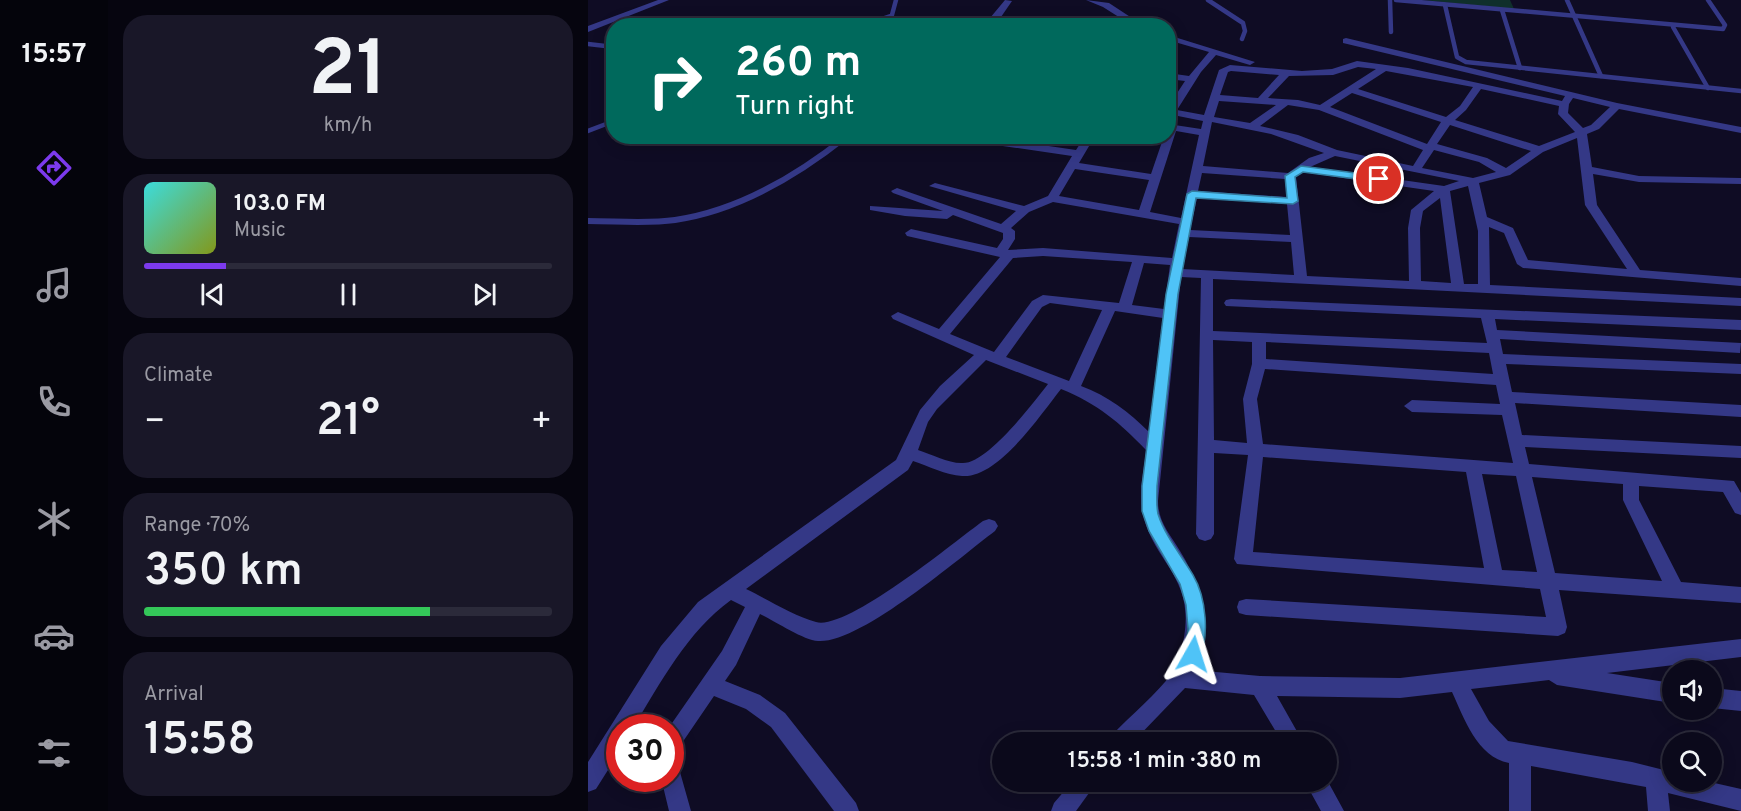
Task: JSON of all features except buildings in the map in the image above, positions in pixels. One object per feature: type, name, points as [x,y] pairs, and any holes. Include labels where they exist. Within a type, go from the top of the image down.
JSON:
[{"type":"street","points":[[619,18],[665,0]]},
{"type":"street","points":[[1090,0],[1126,18]]},
{"type":"street","points":[[996,18],[1008,1]]},
{"type":"street","points":[[588,30],[606,23]]},
{"type":"street","points":[[1176,40],[1214,52],[1302,74]]},
{"type":"street","points":[[1347,41],[1567,99]]},
{"type":"street","points":[[1176,102],[1191,79],[1214,52]]},
{"type":"street","points":[[1129,732],[1181,678],[1193,654],[1196,629],[1194,605],[1188,582],[1157,531],[1150,511],[1154,448],[1176,268],[1208,119],[1222,73],[1226,68],[1302,74],[1333,72],[1353,64],[1617,106],[1741,130]]},
{"type":"street","points":[[1322,108],[1383,69]]},
{"type":"street","points":[[1261,100],[1286,74]]},
{"type":"street","points":[[1176,77],[1191,79]]},
{"type":"street","points":[[1416,170],[1447,121],[1463,108],[1479,85]]},
{"type":"street","points":[[1352,90],[1539,150]]},
{"type":"street","points":[[1215,98],[1286,102],[1322,108],[1431,147],[1483,160],[1506,173]]},
{"type":"street","points":[[1567,99],[1563,114],[1582,133],[1591,205],[1635,272]]},
{"type":"street","points":[[1253,126],[1286,102]]},
{"type":"street","points":[[1415,285],[1414,216],[1425,202],[1444,189],[1506,173],[1539,150],[1603,122],[1617,106]]},
{"type":"street","points":[[1176,112],[1253,126],[1318,145],[1335,153],[1473,181]]},
{"type":"street","points":[[1176,128],[1205,133]]},
{"type":"street","points":[[1011,144],[1080,154]]},
{"type":"street","points":[[1003,228],[1025,210],[1052,198],[1086,144]]},
{"type":"street","points":[[1143,215],[1165,144]]},
{"type":"street","points":[[1197,169],[1290,176],[1323,155],[1335,153]]},
{"type":"street","points":[[1073,165],[1156,178]]},
{"type":"street","points":[[1301,169],[1444,189]]},
{"type":"street","points":[[1588,170],[1639,179],[1740,183]]},
{"type":"street","points":[[1290,176],[1300,280]]},
{"type":"street","points":[[1473,181],[1483,220],[1484,289]]},
{"type":"street","points":[[935,186],[1025,210]]},
{"type":"street","points":[[1444,189],[1458,287]]},
{"type":"street","points":[[897,191],[1003,228],[1011,234],[1005,253],[941,336]]},
{"type":"street","points":[[1192,194],[1293,201]]},
{"type":"street","points":[[1052,198],[1143,215],[1184,228],[1297,239]]},
{"type":"street","points":[[874,207],[905,213],[968,216]]},
{"type":"street","points":[[1483,220],[1509,231],[1523,264],[1741,282]]},
{"type":"street","points":[[911,233],[1005,253],[1043,252],[1139,260],[1208,275],[1741,302]]},
{"type":"street","points":[[911,454],[963,470],[972,469],[997,452],[1066,384],[1117,308],[1139,260]]},
{"type":"street","points":[[1205,534],[1208,275]]},
{"type":"street","points":[[629,714],[668,653],[705,608],[887,478],[911,454],[917,428],[925,414],[991,356],[1037,304],[1048,298],[1169,314]]},
{"type":"street","points":[[1207,335],[1495,347],[1740,350],[1734,325],[1231,303]]},
{"type":"street","points":[[1246,607],[1558,627],[1487,314]]},
{"type":"street","points":[[898,316],[941,336],[1066,384],[1109,406],[1126,419],[1154,448]]},
{"type":"street","points":[[1259,338],[1259,364],[1250,399],[1256,452],[1243,559],[1741,595]]},
{"type":"street","points":[[1495,347],[1741,369]]},
{"type":"street","points":[[1259,364],[1502,380]]},
{"type":"street","points":[[1412,406],[1507,403],[1741,411]]},
{"type":"street","points":[[1516,441],[1741,452]]},
{"type":"street","points":[[1206,446],[1256,452],[1734,486],[1741,508]]},
{"type":"street","points":[[1473,467],[1495,578]]},
{"type":"street","points":[[1631,478],[1631,500],[1676,591]]},
{"type":"street","points":[[729,590],[817,632],[839,630],[871,613],[988,526]]},
{"type":"street","points":[[684,723],[729,658],[756,603]]},
{"type":"street","points":[[1181,678],[1260,686],[1400,688],[1741,648]]},
{"type":"street","points":[[1538,672],[1662,691]]},
{"type":"street","points":[[1458,681],[1479,727],[1490,742],[1503,751],[1656,779],[1741,800]]},
{"type":"street","points":[[711,685],[753,702],[778,720],[848,811]]},
{"type":"street","points":[[1260,686],[1287,732]]},
{"type":"street","points":[[1722,699],[1741,701]]},
{"type":"street","points":[[588,781],[606,752]]},
{"type":"street","points":[[1520,755],[1520,811]]},
{"type":"street","points":[[1656,779],[1659,811]]},
{"type":"street","points":[[675,792],[680,811]]},
{"type":"street","points":[[1062,811],[1078,792]]},
{"type":"street","points":[[1322,792],[1334,811]]},
{"type":"lane","points":[[885,18],[891,16],[896,0]]},
{"type":"lane","points":[[1208,0],[1243,23],[1245,30],[1242,39]]},
{"type":"lane","points":[[1390,0],[1392,32]]},
{"type":"lane","points":[[1396,0],[1673,27],[1723,29],[1725,25],[1708,0]]},
{"type":"lane","points":[[1567,0],[1601,76]]},
{"type":"lane","points":[[1445,4],[1457,57],[1461,61],[1741,91]]},
{"type":"lane","points":[[1502,10],[1520,68]]},
{"type":"lane","points":[[1673,27],[1708,88]]},
{"type":"lane","points":[[588,44],[606,46]]},
{"type":"lane","points":[[588,131],[606,124]]},
{"type":"lane","points":[[588,221],[656,221],[678,219],[700,213],[788,177],[835,144]]},
{"type":"green space","points":[[1423,0],[1510,0],[1514,9]]},
{"type":"route","points":[[1193,654],[1196,629],[1194,605],[1188,582],[1175,557],[1157,531],[1150,511],[1150,486],[1174,273],[1192,194],[1293,201],[1290,176],[1301,169],[1379,179]]}]
